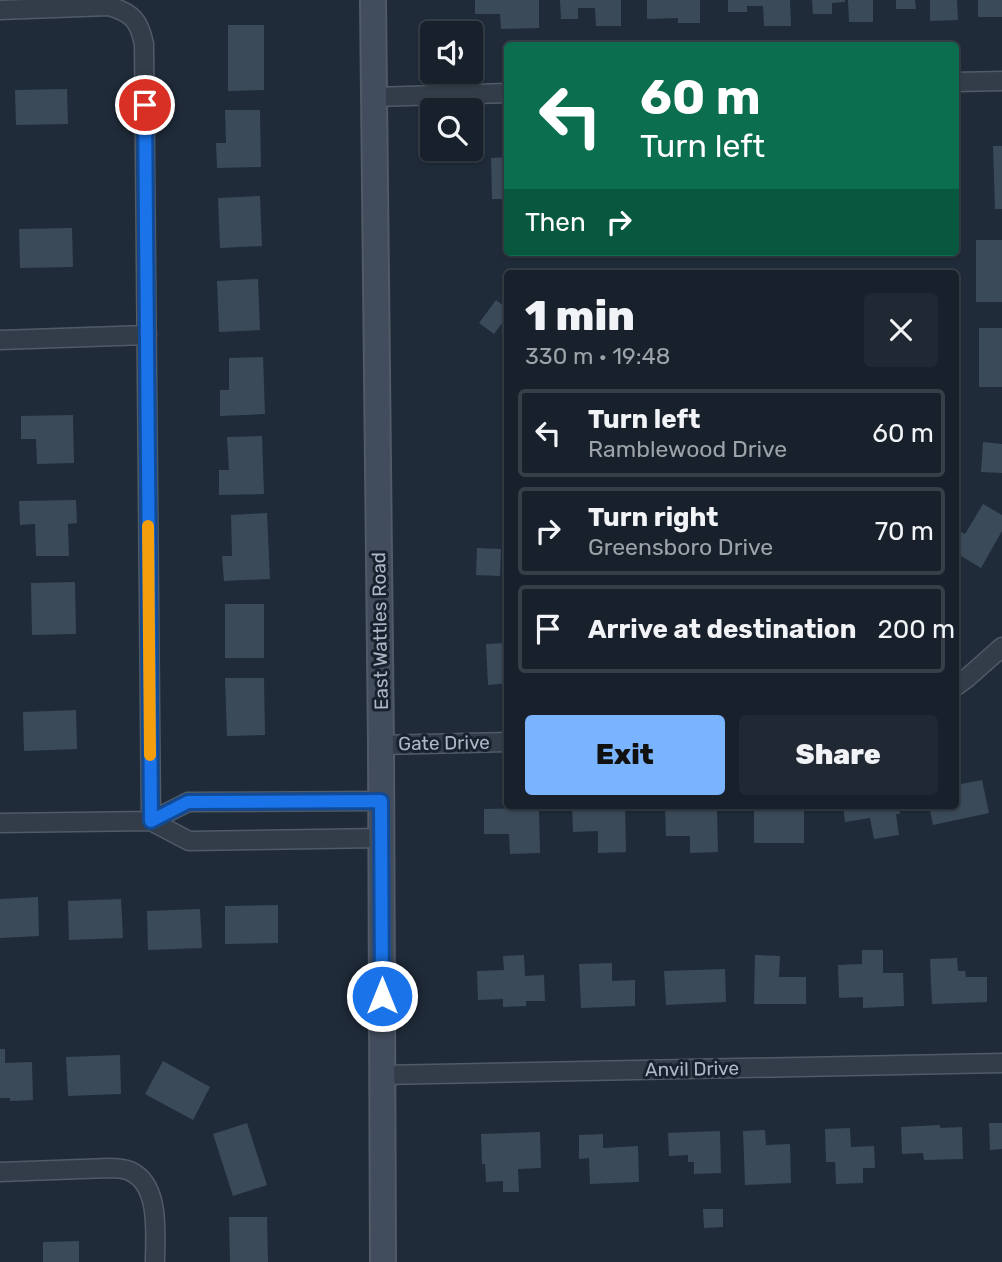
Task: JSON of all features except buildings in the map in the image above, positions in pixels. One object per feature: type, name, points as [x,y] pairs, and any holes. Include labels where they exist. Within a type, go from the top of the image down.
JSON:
[{"type":"main road","name":"East Wattles Road","points":[[373,0],[383,1262]]},
{"type":"street","points":[[0,10],[109,6],[124,11],[135,19],[144,44],[151,821]]},
{"type":"street","points":[[959,82],[1002,81]]},
{"type":"street","points":[[374,97],[504,93]]},
{"type":"street","points":[[0,340],[147,335]]},
{"type":"street","points":[[959,684],[999,657]]},
{"type":"street","name":"Gate Drive","points":[[381,745],[504,742]]},
{"type":"street","points":[[0,823],[151,821],[188,802],[381,801]]},
{"type":"street","points":[[151,821],[189,841],[381,838]]},
{"type":"street","name":"Anvil Drive","points":[[382,1075],[1002,1063]]},
{"type":"street","points":[[0,1172],[109,1168],[133,1172],[147,1186],[153,1204],[155,1262]]},
{"type":"slow traffic","points":[[148,526],[150,755]]},
{"type":"route","points":[[145,105],[151,821],[188,802],[381,801],[382,996]]}]
